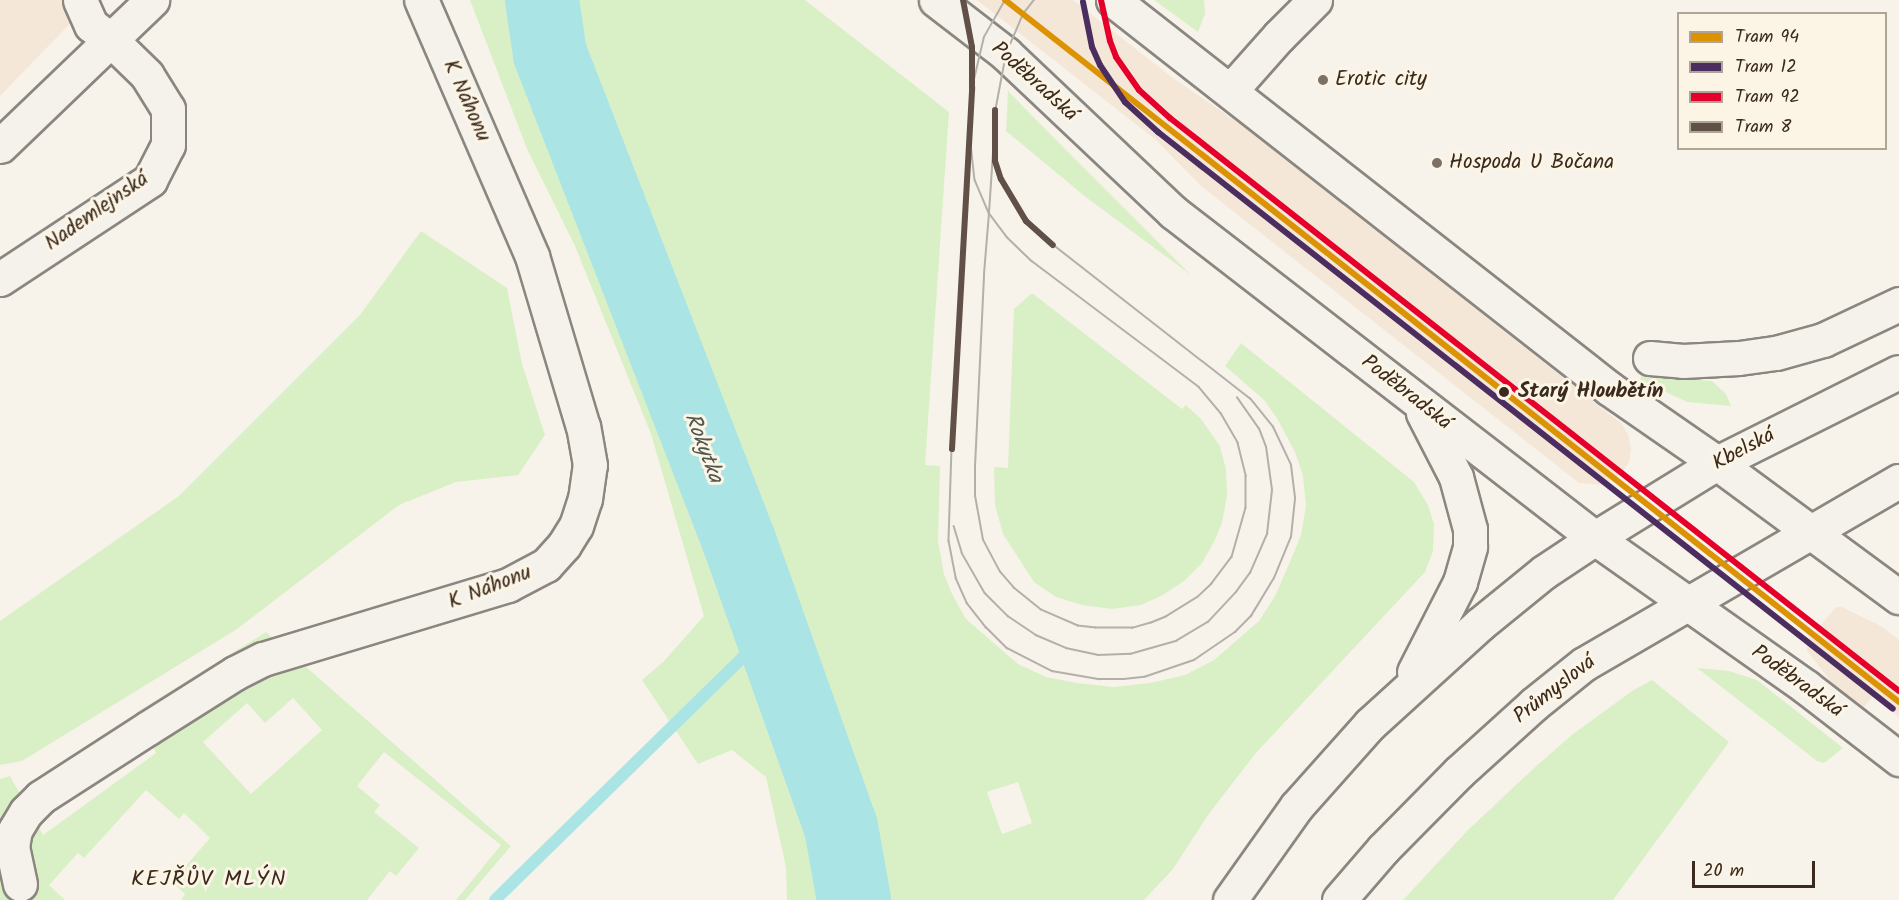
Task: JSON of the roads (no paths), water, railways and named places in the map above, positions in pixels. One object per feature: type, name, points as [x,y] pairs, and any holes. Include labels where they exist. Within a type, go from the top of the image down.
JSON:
[{"type":"main road","name":"Nademlejnská","points":[[0,279],[150,180],[168,145],[168,110],[147,75],[111,39],[91,25],[80,0]]},
{"type":"main road","points":[[0,146],[152,0]]},
{"type":"main road","name":"K Náhonu","points":[[20,884],[12,847],[15,830],[26,812],[41,797],[148,728],[235,673],[263,659],[468,599],[508,585],[546,565],[564,545],[576,526],[585,499],[591,465],[532,256],[421,0]]},
{"type":"main road","name":"Poděbradská","points":[[936,0],[1005,54],[1173,212],[1594,538],[1806,687],[1899,759]]},
{"type":"main road","points":[[1113,0],[1231,90],[1610,389],[1812,531],[1899,597]]},
{"type":"main road","points":[[1231,90],[1279,36],[1316,0]]},
{"type":"main road","points":[[1650,358],[1683,361],[1739,358],[1776,353],[1822,340],[1899,304]]},
{"type":"main road","name":"Kbelská","points":[[1594,538],[1717,463],[1899,372]]},
{"type":"main road","points":[[1406,688],[1460,582],[1470,546],[1468,521],[1456,477],[1438,438],[1416,401]]},
{"type":"main road","points":[[1812,531],[1899,481]]},
{"type":"main road","name":"Průmyslová","points":[[1339,900],[1420,810],[1534,704],[1584,664],[1812,531]]},
{"type":"main road","points":[[1230,900],[1296,807],[1332,765],[1406,688],[1507,602],[1594,538]]},
{"type":"waterway","name":"Rokytka","points":[[542,0],[550,54],[739,541],[841,827],[854,900]]},
{"type":"waterway","points":[[495,900],[770,631]]},
{"type":"tram line","name":"8","points":[[952,449],[972,88],[972,47],[963,0]]},
{"type":"tram line","points":[[972,88],[984,37],[1005,0]]},
{"type":"tram line","name":"94","points":[[1005,0],[1899,702]]},
{"type":"tram line","points":[[995,112],[1006,54],[1023,14],[1034,0]]},
{"type":"tram line","name":"92","points":[[1101,0],[1116,57],[1139,90],[1170,118],[1899,691]]},
{"type":"tram line","name":"12","points":[[1083,2],[1092,47],[1100,65],[1125,102],[1158,132],[1893,709]]},
{"type":"tram line","name":"8","points":[[995,110],[995,161],[1001,179],[1026,221],[1053,245]]},
{"type":"tram line","points":[[970,135],[975,180],[989,213],[1008,238],[1032,261],[1199,387],[1221,413],[1238,443],[1246,476],[1246,508],[1232,557],[1212,584],[1198,597],[1166,617],[1151,623],[1133,628],[1078,626],[1041,610],[1014,588],[1000,572],[983,540],[975,496],[975,467],[984,274],[989,213],[994,138]]},
{"type":"tram line","points":[[952,449],[949,541],[956,578],[967,603],[1007,648],[1052,671],[1099,679],[1124,679],[1144,677],[1194,660],[1235,632],[1251,616],[1274,578],[1291,537],[1295,498],[1291,465],[1273,427],[1250,399],[1053,245]]},
{"type":"tram line","points":[[954,526],[962,553],[985,593],[1008,616],[1036,635],[1066,648],[1098,655],[1130,654],[1176,641],[1208,622],[1236,592],[1250,573],[1267,534],[1272,490],[1266,447],[1259,429],[1237,398]]},
{"type":"place","name":"Erotic city","points":[[1323,80]]},
{"type":"place","name":"Hospoda U Bočana","points":[[1437,163]]},
{"type":"place","name":"Starý Hloubětín","points":[[1504,392]]},
{"type":"district","name":"KEJŘŮV MLÝN","points":[[209,880]]}]
